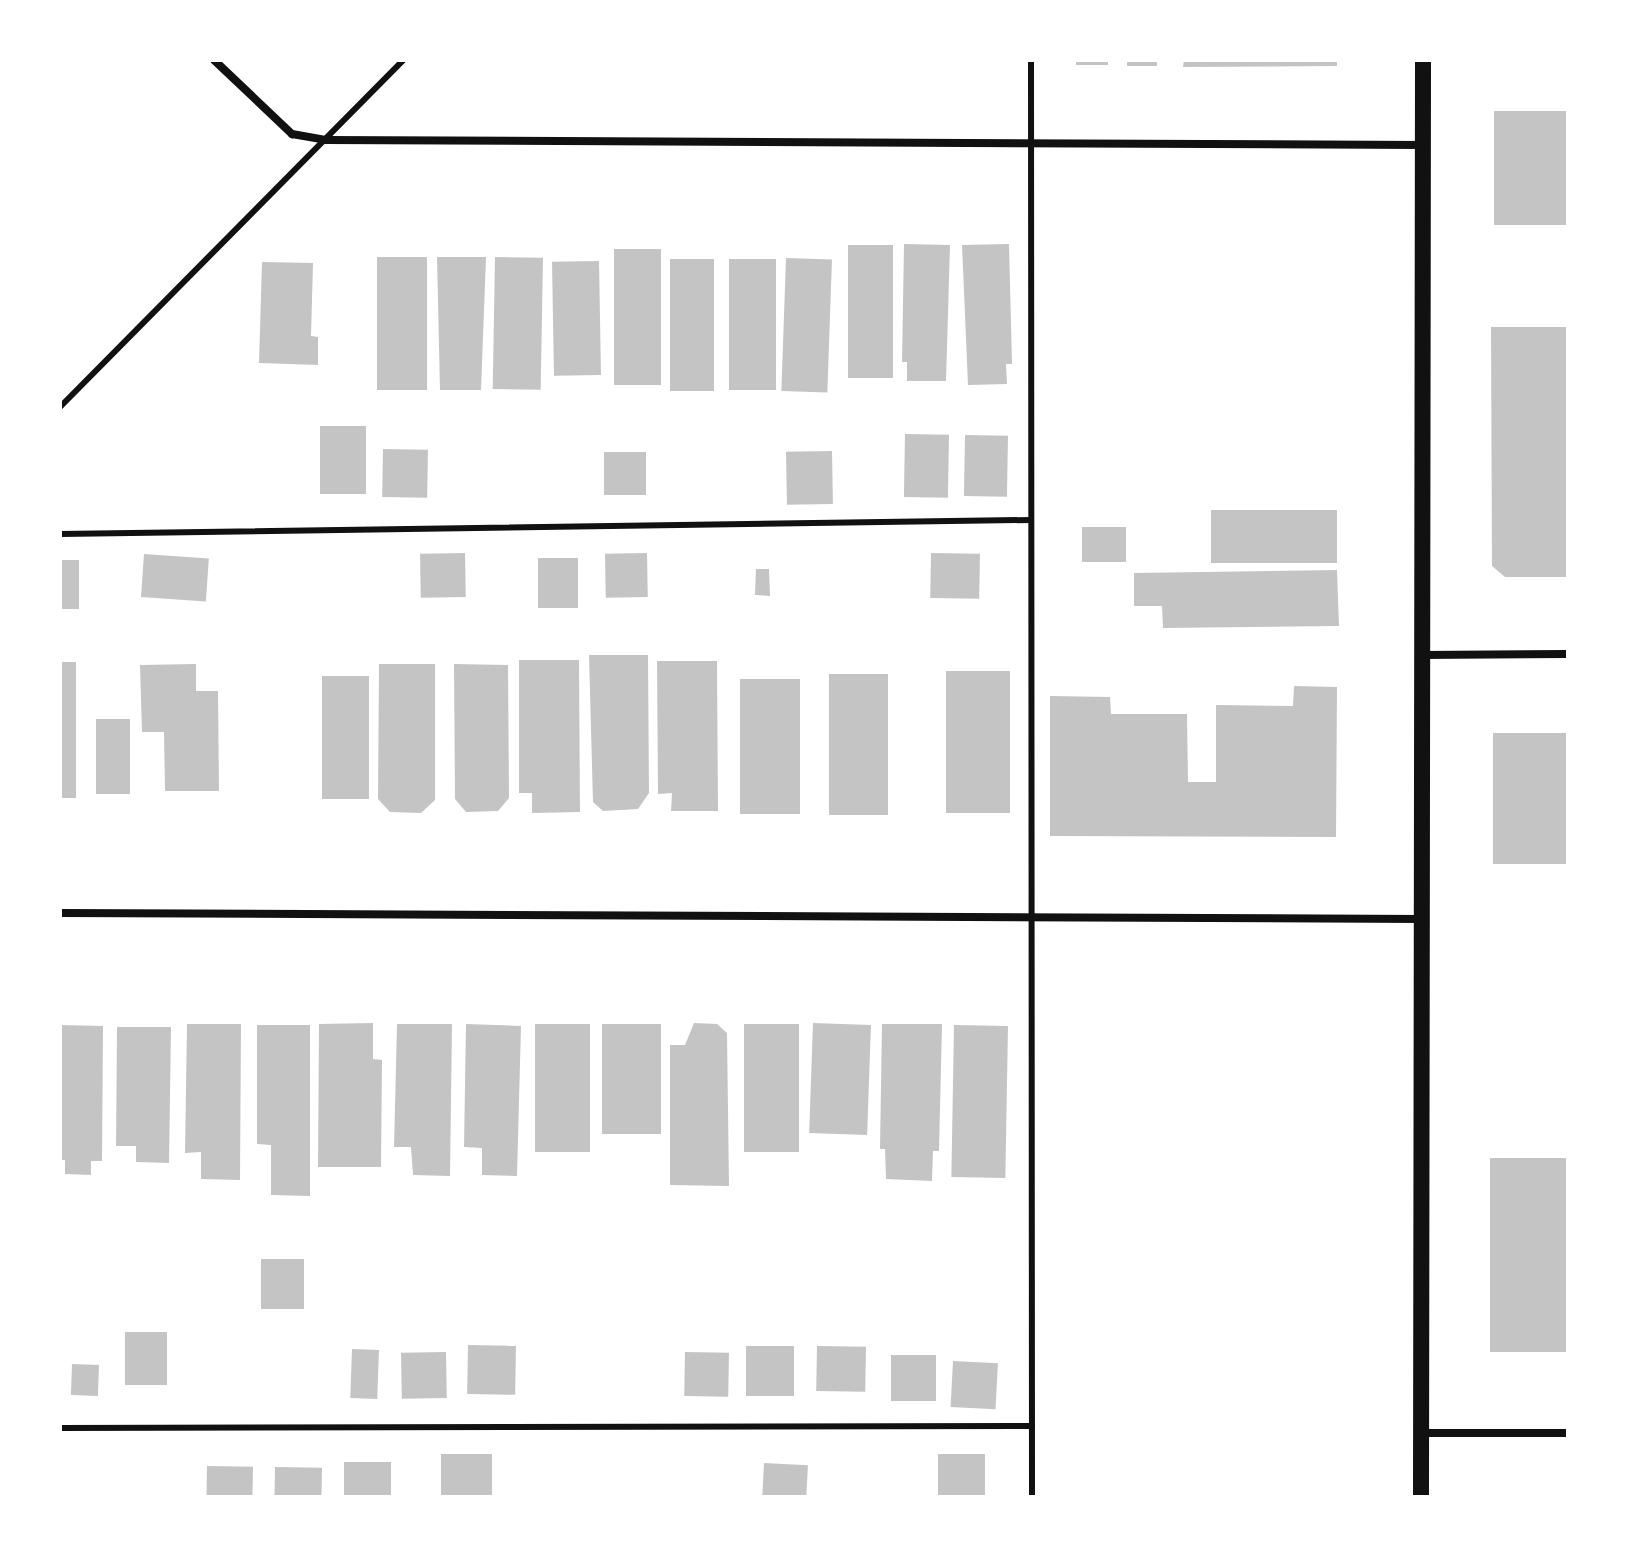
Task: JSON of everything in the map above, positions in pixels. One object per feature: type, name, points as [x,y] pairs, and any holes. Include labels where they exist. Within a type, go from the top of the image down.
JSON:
[{"type":"main road","points":[[1421,1497],[1423,60]]},
{"type":"street","points":[[214,60],[292,134],[325,140],[1422,145]]},
{"type":"street","points":[[1422,655],[1568,654]]},
{"type":"street","points":[[60,913],[1422,919]]},
{"type":"street","points":[[1421,1433],[1568,1433]]},
{"type":"lane","points":[[60,407],[403,60]]},
{"type":"lane","points":[[1031,60],[1032,1497]]},
{"type":"lane","points":[[60,534],[1031,520]]},
{"type":"lane","points":[[60,1428],[1032,1426]]},
{"type":"building","points":[[1076,60],[1108,60],[1108,65],[1076,65]]},
{"type":"building","points":[[1127,60],[1157,60],[1157,66],[1127,66]]},
{"type":"building","points":[[1184,60],[1337,60],[1337,66],[1183,67]]},
{"type":"building","points":[[1494,111],[1568,111],[1568,225],[1494,225]]},
{"type":"building","points":[[904,244],[950,245],[946,381],[907,381],[907,362],[902,362]]},
{"type":"building","points":[[1009,244],[1012,364],[1006,364],[1007,384],[968,385],[962,245]]},
{"type":"building","points":[[848,245],[893,245],[893,378],[848,378]]},
{"type":"building","points":[[614,249],[661,249],[661,385],[614,385]]},
{"type":"building","points":[[377,257],[427,257],[427,390],[377,390]]},
{"type":"building","points":[[437,257],[486,257],[481,390],[440,390]]},
{"type":"building","points":[[495,257],[543,258],[541,390],[493,389]]},
{"type":"building","points":[[786,258],[832,260],[827,393],[781,391]]},
{"type":"building","points":[[670,259],[714,259],[714,391],[670,391]]},
{"type":"building","points":[[729,259],[776,259],[776,390],[729,390]]},
{"type":"building","points":[[599,261],[601,375],[554,376],[552,262]]},
{"type":"building","points":[[262,262],[313,263],[311,336],[318,337],[318,365],[259,363]]},
{"type":"building","points":[[1491,327],[1568,327],[1568,577],[1505,577],[1492,566]]},
{"type":"building","points":[[320,426],[366,426],[366,494],[320,494]]},
{"type":"building","points":[[905,434],[949,435],[948,498],[904,497]]},
{"type":"building","points":[[965,435],[1008,436],[1007,497],[964,496]]},
{"type":"building","points":[[383,449],[428,450],[427,498],[382,497]]},
{"type":"building","points":[[832,451],[833,504],[787,505],[786,452]]},
{"type":"building","points":[[604,452],[646,452],[646,495],[604,495]]},
{"type":"building","points":[[1211,510],[1337,510],[1337,563],[1211,563]]},
{"type":"building","points":[[1082,527],[1126,527],[1126,562],[1082,562]]},
{"type":"building","points":[[465,553],[466,597],[421,598],[420,554]]},
{"type":"building","points":[[647,553],[648,597],[606,598],[605,554]]},
{"type":"building","points":[[931,553],[980,554],[979,599],[930,598]]},
{"type":"building","points":[[144,554],[209,559],[206,601],[141,597]]},
{"type":"building","points":[[538,558],[578,558],[578,608],[538,608]]},
{"type":"building","points":[[60,560],[79,560],[79,609],[60,609]]},
{"type":"building","points":[[756,569],[769,569],[770,596],[755,595]]},
{"type":"building","points":[[1337,570],[1339,626],[1163,628],[1162,606],[1134,606],[1134,573]]},
{"type":"building","points":[[589,655],[648,655],[649,793],[638,809],[603,811],[593,802]]},
{"type":"building","points":[[519,660],[579,660],[580,812],[532,813],[532,793],[519,793]]},
{"type":"building","points":[[657,661],[717,661],[718,811],[671,811],[672,793],[658,794]]},
{"type":"building","points":[[60,662],[76,662],[76,798],[60,798]]},
{"type":"building","points":[[196,664],[196,691],[218,691],[219,791],[165,791],[164,732],[142,732],[140,665]]},
{"type":"building","points":[[379,664],[435,664],[435,800],[421,813],[390,812],[378,799]]},
{"type":"building","points":[[454,664],[508,665],[509,798],[498,811],[466,812],[455,799]]},
{"type":"building","points":[[946,671],[1010,671],[1010,813],[946,813]]},
{"type":"building","points":[[829,674],[888,674],[888,815],[829,815]]},
{"type":"building","points":[[322,676],[369,676],[369,799],[322,799]]},
{"type":"building","points":[[740,679],[800,679],[800,814],[740,814]]},
{"type":"building","points":[[1294,686],[1337,687],[1336,837],[1050,836],[1050,696],[1110,697],[1111,714],[1187,714],[1188,782],[1216,782],[1216,705],[1293,706]]},
{"type":"building","points":[[96,719],[130,719],[130,794],[96,794]]},
{"type":"building","points":[[1493,733],[1568,733],[1568,864],[1493,864]]},
{"type":"building","points":[[373,1023],[373,1059],[382,1060],[381,1167],[318,1167],[319,1024]]},
{"type":"building","points":[[694,1023],[717,1024],[727,1033],[729,1186],[670,1185],[670,1045],[685,1045]]},
{"type":"building","points":[[813,1023],[871,1025],[867,1135],[809,1133]]},
{"type":"building","points":[[187,1024],[241,1024],[240,1180],[201,1179],[201,1152],[185,1153]]},
{"type":"building","points":[[397,1024],[452,1024],[450,1176],[413,1175],[411,1147],[394,1147]]},
{"type":"building","points":[[466,1024],[521,1026],[517,1176],[482,1175],[482,1148],[464,1147]]},
{"type":"building","points":[[535,1024],[590,1024],[590,1152],[535,1152]]},
{"type":"building","points":[[602,1024],[661,1024],[661,1134],[602,1134]]},
{"type":"building","points":[[744,1024],[799,1024],[799,1152],[744,1152]]},
{"type":"building","points":[[882,1024],[942,1024],[939,1151],[933,1151],[932,1181],[886,1179],[885,1149],[880,1149]]},
{"type":"building","points":[[60,1025],[103,1026],[102,1161],[91,1161],[91,1175],[65,1174],[65,1160],[60,1160]]},
{"type":"building","points":[[257,1025],[310,1025],[310,1196],[271,1195],[271,1145],[257,1144]]},
{"type":"building","points":[[954,1025],[1008,1026],[1005,1178],[951,1177]]},
{"type":"building","points":[[117,1027],[171,1027],[169,1163],[136,1162],[136,1146],[116,1146]]},
{"type":"building","points":[[1490,1158],[1568,1158],[1568,1352],[1490,1352]]},
{"type":"building","points":[[261,1259],[304,1259],[304,1309],[261,1309]]},
{"type":"building","points":[[125,1332],[167,1332],[167,1385],[125,1385]]},
{"type":"building","points":[[468,1345],[516,1346],[515,1395],[467,1394]]},
{"type":"building","points":[[746,1346],[794,1346],[794,1396],[746,1396]]},
{"type":"building","points":[[817,1346],[866,1347],[865,1392],[816,1391]]},
{"type":"building","points":[[352,1349],[379,1350],[377,1399],[350,1398]]},
{"type":"building","points":[[446,1352],[447,1398],[402,1399],[401,1353]]},
{"type":"building","points":[[685,1352],[729,1353],[728,1397],[684,1396]]},
{"type":"building","points":[[891,1355],[936,1355],[936,1401],[891,1401]]},
{"type":"building","points":[[953,1361],[998,1363],[996,1409],[951,1407]]},
{"type":"building","points":[[72,1364],[99,1365],[98,1396],[71,1395]]},
{"type":"building","points":[[441,1454],[492,1454],[492,1497],[441,1497]]},
{"type":"building","points":[[938,1454],[985,1454],[985,1495],[938,1495]]},
{"type":"building","points":[[344,1462],[391,1462],[391,1497],[344,1497]]},
{"type":"building","points":[[764,1463],[808,1465],[806,1497],[762,1497]]},
{"type":"building","points":[[207,1466],[253,1467],[252,1497],[206,1497]]},
{"type":"building","points":[[275,1467],[322,1468],[321,1497],[274,1497]]}]
